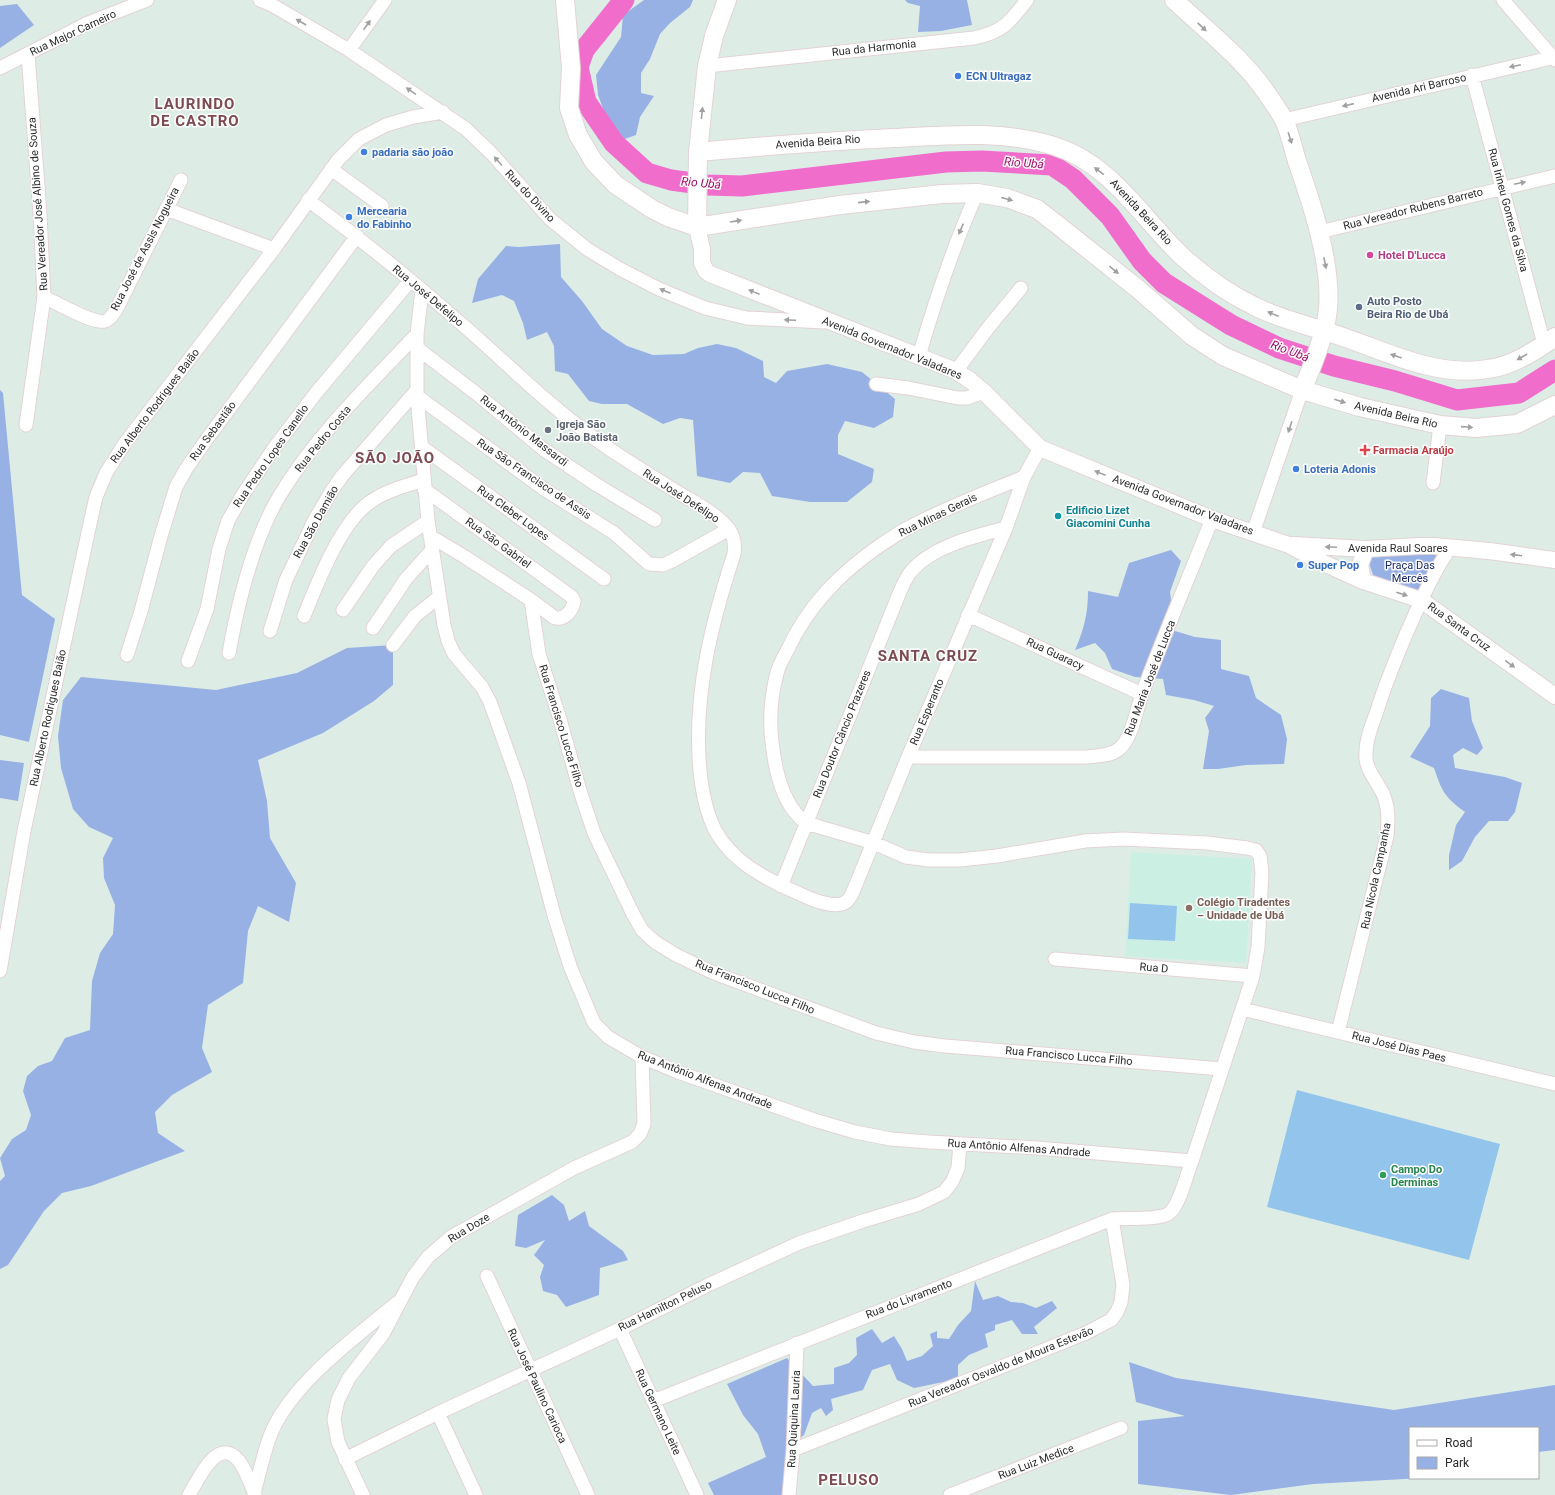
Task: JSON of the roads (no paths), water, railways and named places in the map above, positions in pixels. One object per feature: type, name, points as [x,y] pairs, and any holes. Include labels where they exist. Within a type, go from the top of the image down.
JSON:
[{"type":"main road","points":[[565,0],[571,68],[569,108],[578,135],[594,162],[616,185],[652,209],[668,217],[697,222],[698,158],[707,66],[714,36],[727,0]]},
{"type":"main road","points":[[1174,0],[1254,76],[1284,120],[1319,232],[1327,275],[1328,310],[1321,337],[1305,384]]},
{"type":"main road","name":"Avenida Beira Rio","points":[[698,158],[816,142],[975,135],[1012,136],[1056,146],[1083,159],[1111,180],[1184,258],[1218,286],[1254,306],[1281,317],[1321,337],[1425,366],[1457,372],[1489,369],[1516,361],[1550,341]]},
{"type":"main road","name":"Avenida Beira Rio","points":[[697,222],[942,194],[977,193],[1007,198],[1037,209],[1132,284],[1192,336],[1223,356],[1305,384],[1360,407],[1440,425],[1476,428],[1518,424],[1555,405]]},
{"type":"street","name":"Rua Major Carneiro","points":[[0,68],[88,24],[147,0]]},
{"type":"street","points":[[349,50],[385,0]]},
{"type":"street","name":"Rua da Harmonia","points":[[707,66],[974,38],[997,32],[1013,18],[1027,0]]},
{"type":"street","points":[[1503,0],[1554,58]]},
{"type":"street","name":"Rua do Divino","points":[[268,2],[349,50],[443,112],[466,129],[492,154],[550,219],[587,250],[620,269],[659,289],[705,308],[747,318],[829,322]]},
{"type":"street","name":"Rua Vereador José Albino de Souza","points":[[26,425],[44,297],[28,54]]},
{"type":"street","name":"Avenida Ari Barroso","points":[[1284,120],[1472,75],[1554,58]]},
{"type":"street","name":"Rua Irineu Gomes da Silva","points":[[1472,75],[1503,187],[1550,341]]},
{"type":"street","name":"Rua Alberto Rodrigues Baião","points":[[0,971],[24,831],[96,497],[106,473],[125,443],[274,249],[338,160],[359,140],[386,125],[413,117],[443,112]]},
{"type":"street","points":[[331,168],[382,206]]},
{"type":"street","name":"Rua Vereador Rubens Barreto","points":[[1319,232],[1503,187],[1555,176]]},
{"type":"street","name":"Rua José de Assis Nogueira","points":[[44,297],[93,321],[108,321],[116,310],[181,180]]},
{"type":"street","points":[[919,356],[942,281],[960,232],[977,193]]},
{"type":"street","name":"Rua José Defelipo","points":[[308,200],[357,236],[422,290],[565,417],[626,460],[710,512],[729,529],[735,544],[734,554],[707,651],[700,692],[699,758],[702,785],[707,808],[715,830],[727,847],[746,865],[781,886],[803,895],[833,904],[841,904],[847,901]]},
{"type":"street","points":[[166,209],[274,249]]},
{"type":"street","name":"Avenida Governador Valadares","points":[[697,222],[702,250],[702,263],[706,271],[720,279],[919,356],[956,372],[971,381],[984,392],[1040,448],[1212,519],[1289,545]]},
{"type":"street","name":"Rua Sebastião","points":[[126,655],[141,611],[168,510],[176,487],[186,468],[357,236]]},
{"type":"street","name":"Rua Pedro Lopes Canello","points":[[188,661],[207,609],[219,549],[228,521],[242,496],[274,448],[316,393],[410,281]]},
{"type":"street","points":[[956,372],[988,328],[1021,288]]},
{"type":"street","name":"Rua Antônio Alfenas Andrade","points":[[422,290],[417,334],[417,393],[428,521],[444,625],[448,641],[454,654],[482,687],[490,702],[519,783],[554,915],[570,966],[594,1023],[608,1037],[642,1057],[814,1120],[855,1132],[891,1139],[1037,1148],[1192,1161]]},
{"type":"street","name":"Rua Pedro Costa","points":[[229,653],[248,572],[262,533],[279,496],[304,458],[333,423],[417,334]]},
{"type":"street","name":"Rua Antônio Massardi","points":[[417,348],[477,394],[543,449],[591,481],[655,520]]},
{"type":"street","points":[[876,384],[908,388],[958,398],[967,398],[984,392]]},
{"type":"street","points":[[1253,533],[1305,384]]},
{"type":"street","name":"Rua São Francisco de Assis","points":[[417,393],[544,489],[614,533],[649,564],[663,565],[672,562],[729,529]]},
{"type":"street","name":"Rua São Damião","points":[[270,631],[286,580],[314,521],[331,492],[342,476],[417,393]]},
{"type":"street","points":[[1433,483],[1440,425]]},
{"type":"street","name":"Rua Cleber Lopes","points":[[422,447],[604,579]]},
{"type":"street","points":[[1024,477],[1040,448]]},
{"type":"street","name":"Rua Esperanto","points":[[847,901],[856,887],[908,758],[1006,528],[1024,477]]},
{"type":"street","name":"Rua Minas Gerais","points":[[1024,477],[953,505],[906,529],[869,553],[840,576],[820,597],[793,636],[777,671],[771,704],[771,729],[774,757],[779,779],[788,803],[798,817],[806,823],[874,843],[906,857],[928,860],[960,860],[990,857],[1085,841],[1123,839],[1207,843],[1256,850],[1262,863],[1262,873],[1258,947],[1253,976]]},
{"type":"street","points":[[304,616],[329,558],[349,524],[365,506],[384,494],[424,484]]},
{"type":"street","name":"Rua São Gabriel","points":[[424,484],[572,597],[574,601],[573,606],[565,616],[559,619],[550,616],[531,600]]},
{"type":"street","name":"Rua Maria José de Lucca","points":[[908,758],[1087,758],[1108,754],[1119,750],[1126,741],[1142,694],[1212,519]]},
{"type":"street","points":[[343,610],[373,566],[391,546],[428,521]]},
{"type":"street","name":"Rua Doutor Câncio Prazeres","points":[[781,886],[899,594],[910,574],[924,560],[943,549],[963,540],[1006,528]]},
{"type":"street","points":[[430,536],[531,600]]},
{"type":"street","name":"Avenida Raul Soares","points":[[1289,545],[1366,549],[1419,546],[1555,560]]},
{"type":"street","name":"Rua Santa Cruz","points":[[1289,545],[1317,560],[1363,581],[1421,600],[1555,696]]},
{"type":"street","name":"Rua Nicola Campanha","points":[[1338,1032],[1381,865],[1388,829],[1389,815],[1385,798],[1373,778],[1367,764],[1365,753],[1368,738],[1392,670],[1421,600],[1439,564],[1450,548]]},
{"type":"street","points":[[1363,581],[1360,565],[1366,549]]},
{"type":"street","points":[[373,628],[406,579],[432,551]]},
{"type":"street","points":[[393,645],[415,616],[439,597]]},
{"type":"street","name":"Rua Francisco Lucca Filho","points":[[531,600],[539,654],[594,833],[633,914],[642,930],[655,942],[676,955],[714,973],[876,1033],[914,1042],[945,1046],[1222,1069]]},
{"type":"street","name":"Rua Guaracy","points":[[968,615],[1142,694]]},
{"type":"street","name":"Rua D","points":[[1055,959],[1253,976]]},
{"type":"street","points":[[1192,1161],[1253,976]]},
{"type":"street","name":"Rua José Dias Paes","points":[[1242,1009],[1555,1084]]},
{"type":"street","name":"Rua Doze","points":[[363,1495],[338,1442],[334,1419],[338,1400],[349,1378],[384,1334],[413,1277],[428,1257],[450,1237],[574,1168],[632,1142],[640,1134],[644,1124],[642,1057]]},
{"type":"street","name":"Rua Hamilton Peluso","points":[[346,1459],[438,1413],[620,1329],[714,1282],[799,1243],[919,1204],[944,1192],[952,1182],[958,1168],[960,1144]]},
{"type":"street","name":"Rua do Livramento","points":[[653,1401],[1112,1219],[1160,1216],[1169,1214],[1176,1204],[1192,1161]]},
{"type":"street","name":"Rua Vereador Osvaldo de Moura Estevão","points":[[793,1450],[1032,1355],[1111,1320],[1118,1312],[1123,1285],[1112,1219]]},
{"type":"street","name":"Rua José Paulino Carioca","points":[[487,1276],[588,1495]]},
{"type":"street","points":[[255,1494],[263,1459],[274,1429],[293,1399],[324,1364],[401,1300]]},
{"type":"street","name":"Rua Germano Leite","points":[[620,1329],[697,1495]]},
{"type":"street","name":"Rua Quiquina Lauria","points":[[789,1495],[793,1450],[797,1343]]},
{"type":"street","points":[[438,1413],[476,1495]]},
{"type":"street","name":"Rua Luiz Medice","points":[[950,1495],[1121,1428]]},
{"type":"street","points":[[189,1495],[209,1462],[216,1455],[222,1452],[229,1453],[240,1462],[255,1494]]},
{"type":"waterway","name":"Rio Ubá","points":[[624,0],[584,50],[578,67],[586,102],[614,143],[647,173],[671,180],[707,185],[742,186],[946,162],[982,161],[1052,165],[1073,179],[1110,216],[1142,261],[1164,283],[1231,325],[1279,348],[1334,366],[1395,381],[1457,400],[1519,393],[1555,370]]},
{"type":"place","name":"ECN Ultragaz","points":[[958,76]]},
{"type":"place","name":"padaria são joão","points":[[364,152]]},
{"type":"place","name":"Mercearia do Fabinho","points":[[349,217]]},
{"type":"place","name":"Hotel D'Lucca","points":[[1370,255]]},
{"type":"place","name":"Auto Posto Beira Rio de Ubá","points":[[1359,307]]},
{"type":"place","name":"Igreja São João Batista","points":[[548,430]]},
{"type":"place","name":"Farmacia Araújo","points":[[1365,450]]},
{"type":"place","name":"Loteria Adonis","points":[[1296,469]]},
{"type":"place","name":"Edificio Lizet Giacomini Cunha","points":[[1058,516]]},
{"type":"place","name":"Super Pop","points":[[1300,565]]},
{"type":"place","name":"Colégio Tiradentes – Unidade de Ubá","points":[[1189,908]]},
{"type":"place","name":"Campo Do Derminas","points":[[1383,1175]]},
{"type":"district","name":"LAURINDO DE CASTRO","points":[[195,112]]},
{"type":"district","name":"SÃO JOÃO","points":[[395,458]]},
{"type":"district","name":"SANTA CRUZ","points":[[928,656]]},
{"type":"district","name":"PELUSO","points":[[849,1480]]},
{"type":"park label","name":"Praça Das Mercês","points":[[1410,571]]}]
